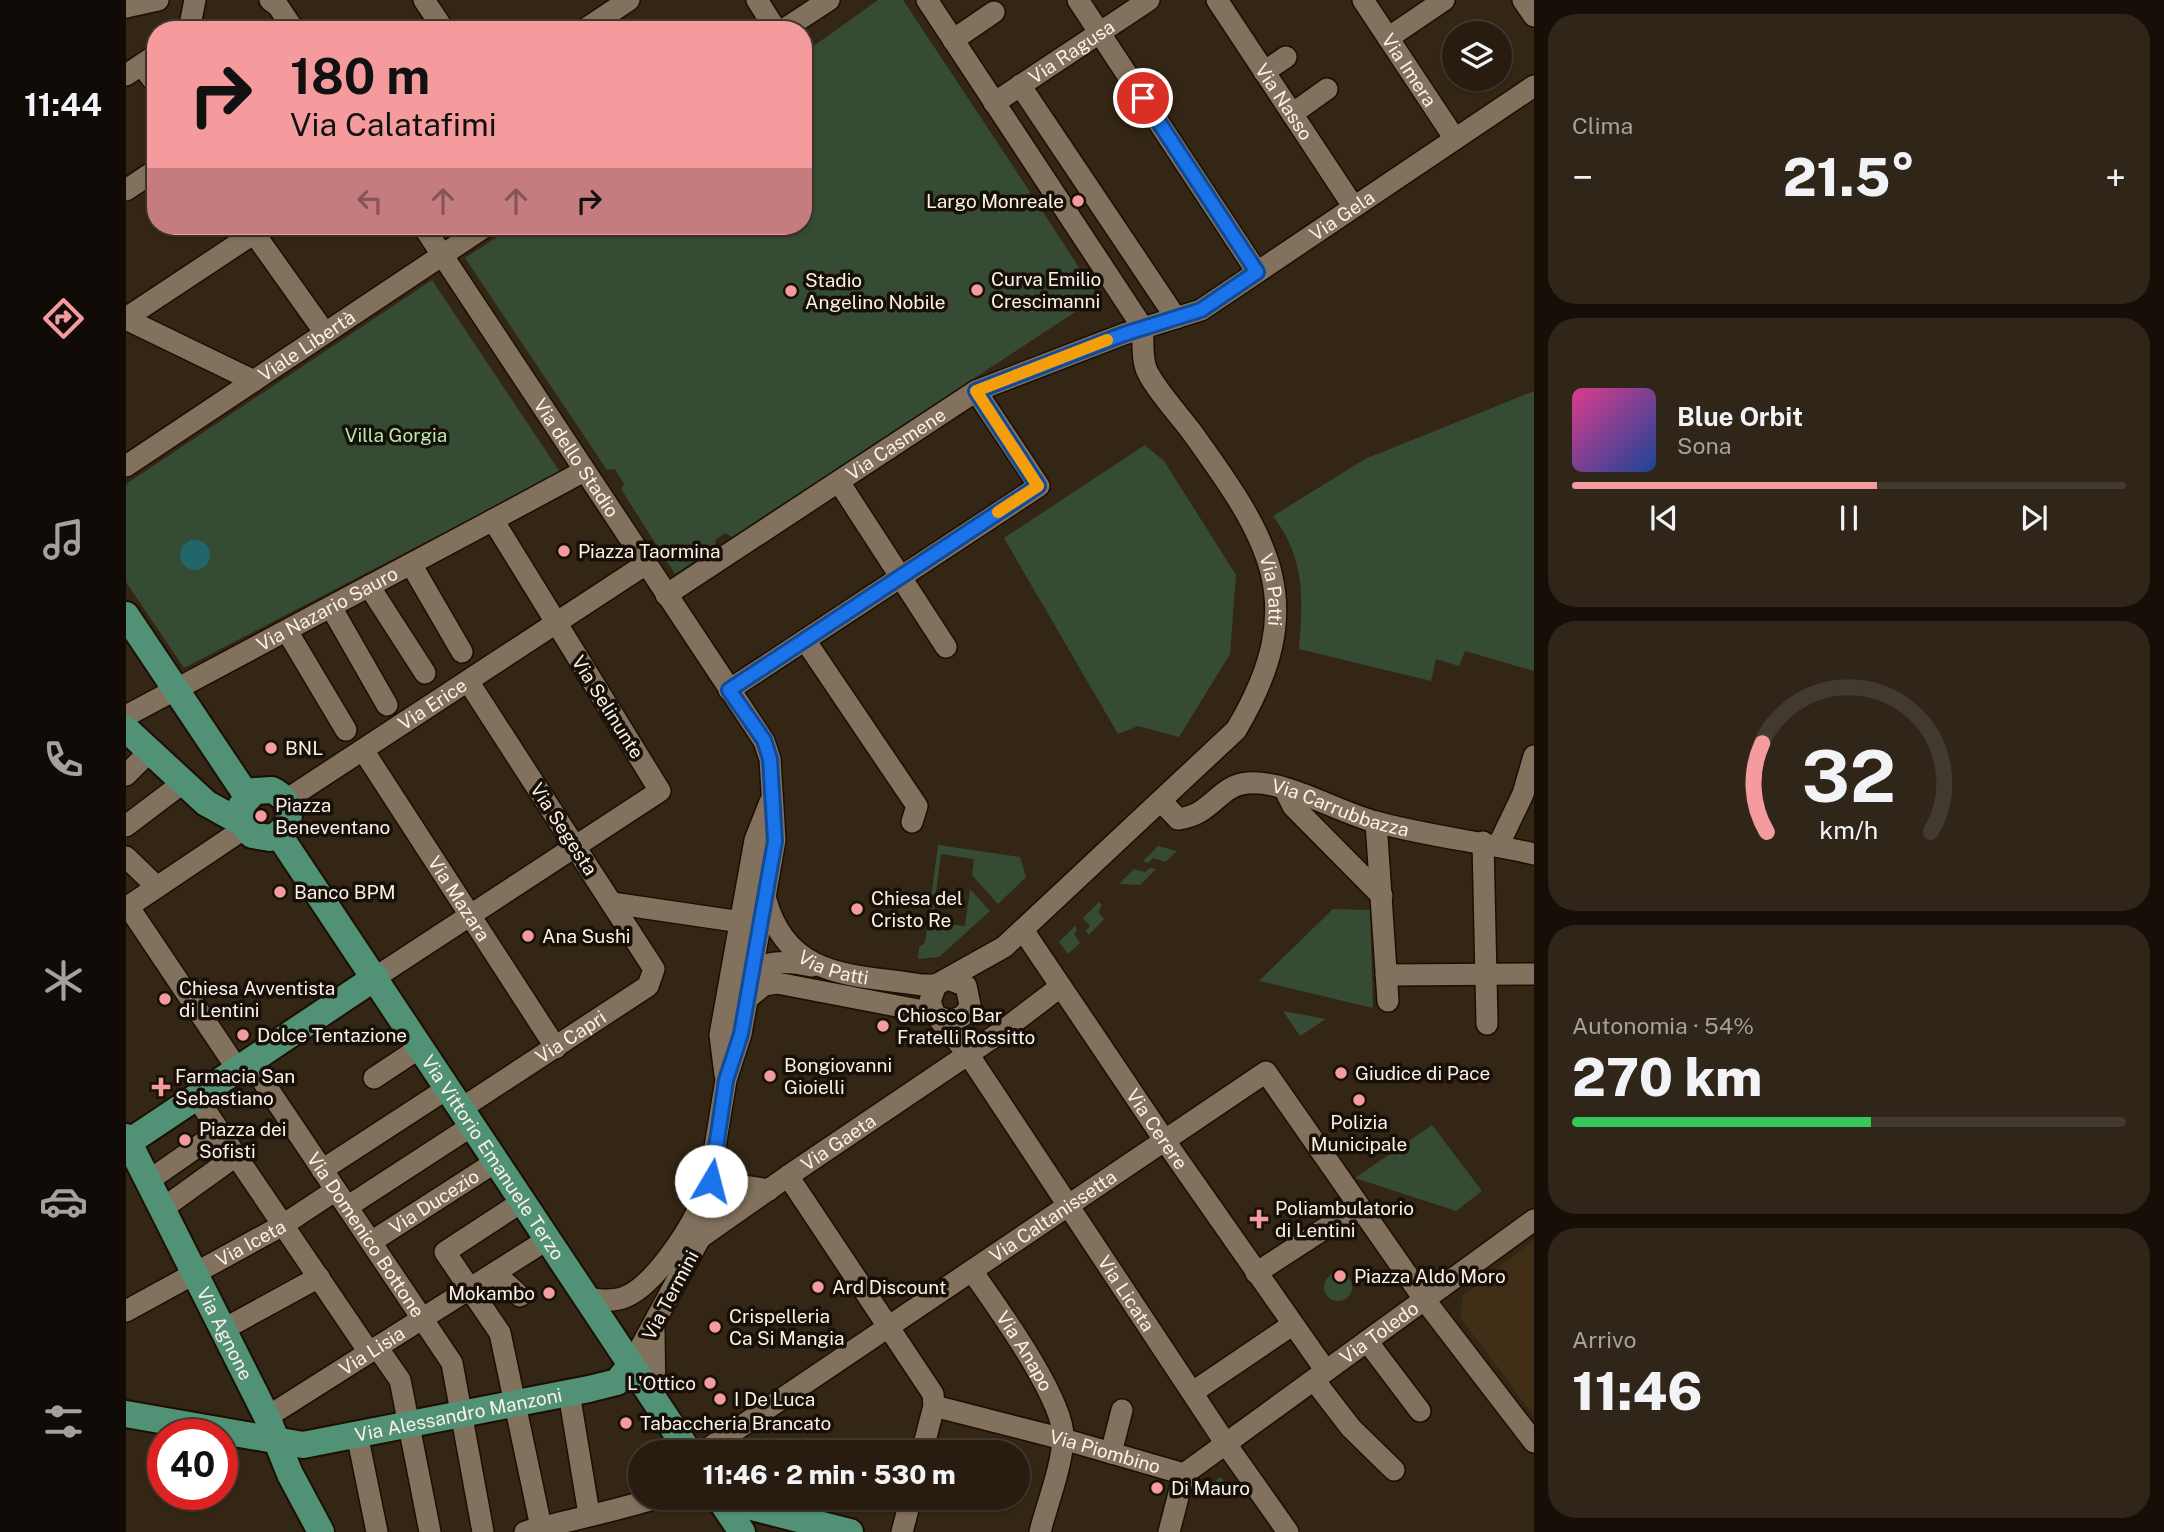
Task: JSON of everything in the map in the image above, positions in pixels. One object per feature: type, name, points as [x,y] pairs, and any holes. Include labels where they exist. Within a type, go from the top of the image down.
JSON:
[{"type":"main road","points":[[126,615],[247,796]]},
{"type":"main road","points":[[126,729],[206,803],[261,838],[279,835],[290,815],[286,800],[272,790],[255,791],[247,796],[242,806],[244,826]]},
{"type":"main road","name":"Via Vittorio Emanuele Terzo","points":[[279,835],[421,1046],[466,1104],[497,1161],[681,1440]]},
{"type":"main road","points":[[127,1141],[204,1093],[376,977]]},
{"type":"main road","name":"Via Agnone","points":[[127,1141],[224,1329],[278,1441],[290,1474],[321,1532]]},
{"type":"main road","name":"Via Alessandro Manzoni","points":[[238,1432],[303,1445],[617,1382],[631,1365]]},
{"type":"main road","name":"Via Alessandro Manzoni","points":[[126,1414],[157,1419]]},
{"type":"main road","points":[[238,1432],[267,1417]]},
{"type":"main road","points":[[727,1510],[742,1532]]},
{"type":"main road","points":[[750,1532],[765,1510],[849,1532]]},
{"type":"street","points":[[126,7],[159,0]]},
{"type":"street","points":[[191,21],[195,0]]},
{"type":"street","points":[[270,0],[287,21]]},
{"type":"street","points":[[424,0],[438,21]]},
{"type":"street","points":[[598,21],[629,0]]},
{"type":"street","points":[[757,0],[770,21]]},
{"type":"street","points":[[797,21],[829,0]]},
{"type":"street","points":[[927,0],[1143,328]]},
{"type":"street","points":[[1078,0],[1257,272]]},
{"type":"street","name":"Via Ragusa","points":[[994,103],[1149,0]]},
{"type":"street","name":"Via Nasso","points":[[1217,0],[1353,206]]},
{"type":"street","name":"Via Imera","points":[[1363,0],[1455,139]]},
{"type":"street","points":[[1388,38],[1444,0]]},
{"type":"street","points":[[1523,0],[1534,16]]},
{"type":"street","points":[[953,40],[994,12]]},
{"type":"street","points":[[1264,72],[1286,57]]},
{"type":"street","points":[[1020,85],[1176,317]]},
{"type":"street","name":"Via Gela","points":[[1143,328],[1201,310],[1534,86]]},
{"type":"street","points":[[1292,114],[1327,89]]},
{"type":"street","points":[[126,190],[147,176]]},
{"type":"street","points":[[246,235],[126,318],[254,381]]},
{"type":"street","points":[[261,235],[325,333]]},
{"type":"street","name":"Via dello Stadio","points":[[429,235],[729,690]]},
{"type":"street","name":"Viale Libertà","points":[[126,466],[472,235]]},
{"type":"street","name":"Via Casmene","points":[[666,596],[976,391],[1143,328]]},
{"type":"street","name":"Via Patti","points":[[1004,947],[1236,730],[1259,692],[1272,650],[1278,608],[1272,567],[1257,528],[1145,368],[1143,328]]},
{"type":"street","points":[[729,690],[1038,486],[976,391]]},
{"type":"street","name":"Via Nazario Sauro","points":[[126,716],[584,471]]},
{"type":"street","points":[[839,482],[946,647]]},
{"type":"street","name":"Via Selinunte","points":[[485,525],[556,623],[660,791],[575,846]]},
{"type":"street","points":[[411,564],[462,652]]},
{"type":"street","name":"Via Erice","points":[[286,800],[646,564]]},
{"type":"street","points":[[369,586],[425,673]]},
{"type":"street","points":[[331,607],[387,705]]},
{"type":"street","points":[[286,631],[346,730]]},
{"type":"street","points":[[805,640],[917,806],[912,822]]},
{"type":"street","name":"Via Segesta","points":[[468,681],[654,969],[653,978]]},
{"type":"street","name":"Via Termini","points":[[631,1365],[700,1238],[726,1080],[720,1035],[738,993],[735,956],[765,897],[775,841],[770,759],[764,740],[729,690]]},
{"type":"street","name":"Via Mazara","points":[[363,750],[556,1048]]},
{"type":"street","points":[[126,775],[150,751]]},
{"type":"street","points":[[1487,1024],[1490,844],[1528,793],[1534,756]]},
{"type":"street","points":[[126,826],[184,782]]},
{"type":"street","name":"Via Carrubbazza","points":[[1161,802],[1178,819],[1197,817],[1224,792],[1245,783],[1269,784],[1376,822],[1534,854]]},
{"type":"street","points":[[1285,790],[1293,806],[1382,896]]},
{"type":"street","name":"Via Termini","points":[[752,971],[750,923],[755,840],[773,793]]},
{"type":"street","points":[[1376,822],[1388,1001]]},
{"type":"street","points":[[127,907],[244,826]]},
{"type":"street","points":[[376,977],[575,846]]},
{"type":"street","points":[[126,857],[157,887]]},
{"type":"street","name":"Via Patti","points":[[765,897],[780,935],[796,952],[820,969],[922,985],[942,982]]},
{"type":"street","points":[[612,903],[750,923],[780,935]]},
{"type":"street","name":"Via Domenico Bottone","points":[[127,907],[322,1170],[452,1363],[482,1532]]},
{"type":"street","name":"Via Cerere","points":[[1023,930],[1292,1325],[1351,1428],[1394,1470]]},
{"type":"street","points":[[1004,947],[967,1007],[949,1020],[936,1015],[930,1002],[942,982],[1004,947]]},
{"type":"street","name":"Via Patti","points":[[735,956],[752,971],[777,983],[936,1015]]},
{"type":"street","points":[[738,993],[752,971],[771,962],[789,961],[820,969]]},
{"type":"street","points":[[1386,975],[1534,974]]},
{"type":"street","name":"Via Capri","points":[[466,1104],[556,1048],[648,986],[653,978]]},
{"type":"street","points":[[942,982],[961,982],[967,1007],[968,1054]]},
{"type":"street","points":[[738,993],[777,983]]},
{"type":"street","name":"Via Gaeta","points":[[933,1406],[933,1394],[788,1176],[1001,1032],[1060,987]]},
{"type":"street","name":"Via Licata","points":[[936,1015],[968,1054],[1226,1444],[1288,1532]]},
{"type":"street","points":[[374,1078],[421,1046]]},
{"type":"street","name":"Via Caltanissetta","points":[[721,1440],[1266,1072],[1358,1207]]},
{"type":"street","points":[[204,1093],[220,1131],[319,1277],[373,1350],[400,1380],[430,1532]]},
{"type":"street","points":[[322,1170],[466,1104]]},
{"type":"street","name":"Via Iceta","points":[[126,1311],[284,1225],[341,1199],[466,1104]]},
{"type":"street","points":[[148,1181],[220,1131]]},
{"type":"street","points":[[162,1209],[237,1155]]},
{"type":"street","name":"Via Ducezio","points":[[371,1242],[497,1161]]},
{"type":"street","points":[[700,1238],[788,1176]]},
{"type":"street","points":[[711,1181],[769,1190]]},
{"type":"street","name":"Via Termini","points":[[587,1297],[616,1300],[628,1296],[647,1282],[692,1222],[711,1181]]},
{"type":"street","points":[[523,1201],[446,1252],[500,1332],[516,1404],[533,1530],[589,1514],[611,1513],[628,1507]]},
{"type":"street","points":[[1256,1273],[1358,1207],[1424,1299],[1534,1442]]},
{"type":"street","name":"Via Toledo","points":[[1226,1444],[1534,1220]]},
{"type":"street","name":"Via Lisia","points":[[267,1417],[548,1239]]},
{"type":"street","name":"Via Anapo","points":[[972,1271],[1019,1338],[1061,1420],[1063,1439]]},
{"type":"street","points":[[495,1273],[520,1296]]},
{"type":"street","points":[[224,1329],[319,1277]]},
{"type":"street","points":[[655,1322],[655,1401]]},
{"type":"street","points":[[1194,1392],[1292,1325]]},
{"type":"street","points":[[1367,1341],[1420,1411]]},
{"type":"street","points":[[569,1393],[589,1514]]},
{"type":"street","points":[[925,1440],[933,1406]]},
{"type":"street","name":"Via Piombino","points":[[933,1406],[1063,1439],[1184,1474],[1226,1444]]},
{"type":"street","points":[[1111,1453],[1122,1410]]},
{"type":"street","points":[[357,1434],[377,1532]]},
{"type":"street","points":[[1040,1532],[1063,1439]]},
{"type":"street","points":[[1170,1532],[1184,1474]]},
{"type":"street","points":[[902,1532],[908,1510]]},
{"type":"shaded area","points":[[1534,1240],[1534,1416],[1460,1317],[1463,1295]]},
{"type":"green space","name":"Stadio Angelino Nobile","points":[[878,0],[903,0],[1030,192],[1026,199],[1034,209],[1041,209],[1098,297],[732,537],[725,533],[715,540],[716,547],[675,574],[621,489],[624,484],[615,469],[607,470],[465,258],[500,235],[812,235],[812,47]]},
{"type":"green space","name":"Villa Gorgia","points":[[432,280],[560,472],[184,668],[126,582],[126,484]]},
{"type":"green space","points":[[1534,391],[1534,671],[1465,651],[1459,666],[1436,659],[1431,681],[1299,649],[1301,596],[1297,564],[1284,532],[1273,516],[1365,459]]},
{"type":"green space","points":[[1145,445],[1164,461],[1236,575],[1230,654],[1179,737],[1138,726],[1118,734],[1004,538]]},
{"type":"green space","points":[[938,845],[1020,857],[1026,877],[998,904],[972,875],[974,859],[941,854],[932,922],[965,926],[970,889],[990,911],[939,957],[918,959],[919,947],[925,943]]},
{"type":"green space","points":[[1158,846],[1177,851],[1165,862],[1153,858],[1148,863],[1143,861]]},
{"type":"green space","points":[[1150,868],[1156,869],[1140,885],[1119,884],[1134,869],[1145,872]]},
{"type":"green space","points":[[1099,902],[1102,905],[1098,912],[1104,919],[1089,935],[1086,931],[1090,926],[1083,918]]},
{"type":"green space","points":[[1333,909],[1370,910],[1373,1008],[1259,981]]},
{"type":"green space","points":[[1075,926],[1077,930],[1074,934],[1080,943],[1068,954],[1059,942]]},
{"type":"green space","points":[[1283,1011],[1326,1019],[1300,1036]]},
{"type":"green space","points":[[1432,1125],[1482,1191],[1456,1211],[1355,1178]]},
{"type":"green space","points":[[1338,1273],[1348,1277],[1352,1287],[1348,1297],[1338,1301],[1328,1297],[1324,1287],[1328,1277]]},
{"type":"green space","points":[[1221,1477],[1233,1495],[1203,1490]]},
{"type":"water","points":[[195,540],[206,544],[210,555],[206,566],[195,570],[184,566],[180,555],[184,544]]},
{"type":"slow traffic","points":[[998,512],[1038,486],[976,391],[1107,340]]},
{"type":"place","name":"Largo Monreale","points":[[1078,201]]},
{"type":"place","name":"Curva Emilio Crescimanni","points":[[977,290]]},
{"type":"place","name":"Stadio Angelino Nobile","points":[[791,291]]},
{"type":"place","name":"Piazza Taormina","points":[[564,551]]},
{"type":"place","name":"BNL","points":[[271,748]]},
{"type":"place","name":"Piazza Beneventano","points":[[261,816]]},
{"type":"place","name":"Banco BPM","points":[[280,892]]},
{"type":"place","name":"Chiesa del Cristo Re","points":[[857,909]]},
{"type":"place","name":"Ana Sushi","points":[[528,936]]},
{"type":"place","name":"Chiesa Avventista di Lentini","points":[[165,999]]},
{"type":"place","name":"Chiosco Bar Fratelli Rossitto","points":[[883,1026]]},
{"type":"place","name":"Dolce Tentazione","points":[[243,1035]]},
{"type":"place","name":"Giudice di Pace","points":[[1341,1073]]},
{"type":"place","name":"Bongiovanni Gioielli","points":[[770,1076]]},
{"type":"place","name":"Farmacia San Sebastiano","points":[[161,1087]]},
{"type":"place","name":"Polizia Municipale","points":[[1359,1100]]},
{"type":"place","name":"Piazza dei Sofisti","points":[[185,1140]]},
{"type":"place","name":"Poliambulatorio di Lentini","points":[[1259,1219]]},
{"type":"place","name":"Piazza Aldo Moro","points":[[1340,1276]]},
{"type":"place","name":"Ard Discount","points":[[818,1287]]},
{"type":"place","name":"Mokambo","points":[[549,1293]]},
{"type":"place","name":"Crispelleria Ca Si Mangia","points":[[715,1327]]},
{"type":"place","name":"L'Ottico","points":[[710,1383]]},
{"type":"place","name":"I De Luca","points":[[720,1399]]},
{"type":"place","name":"Tabaccheria Brancato","points":[[626,1423]]},
{"type":"place","name":"Di Mauro","points":[[1157,1488]]},
{"type":"route","points":[[711,1181],[726,1080],[741,1034],[775,841],[770,759],[764,740],[729,690],[1038,486],[976,391],[1124,334],[1201,310],[1257,272],[1143,98]]}]
